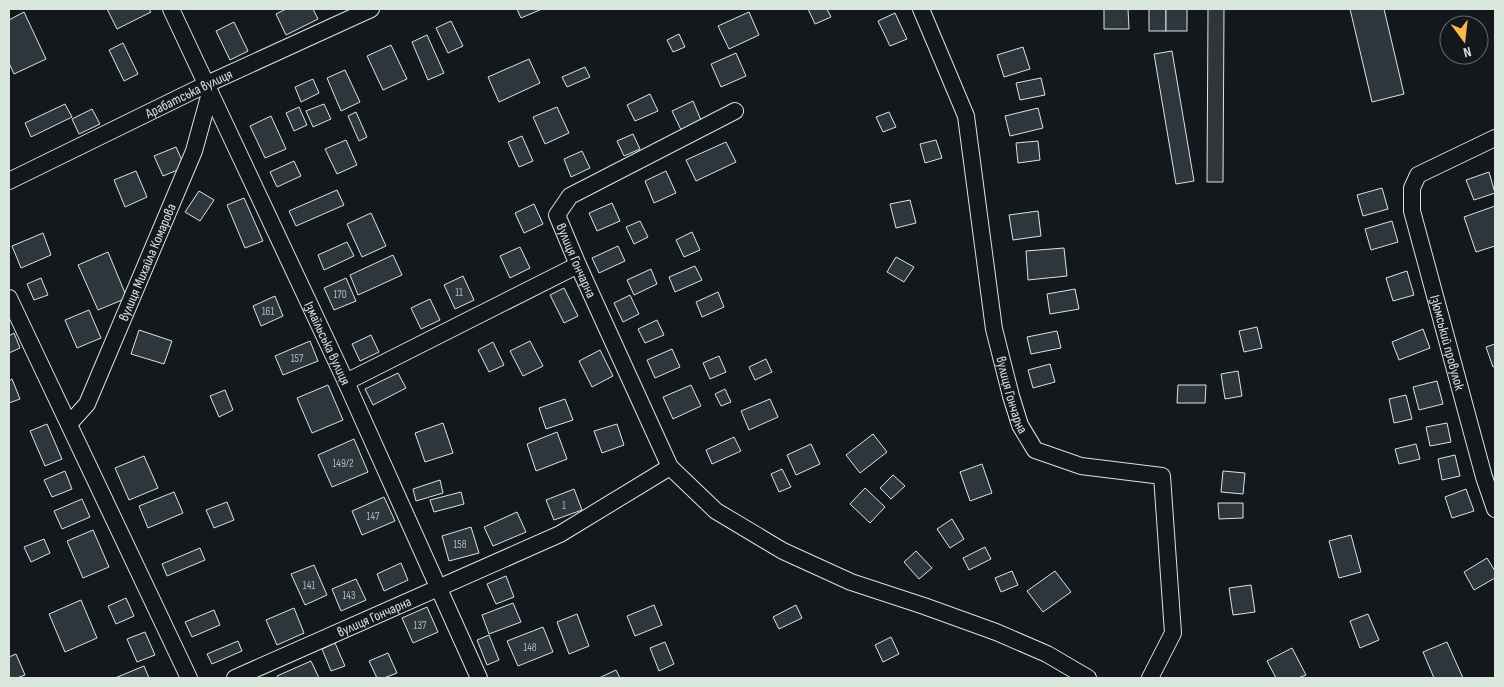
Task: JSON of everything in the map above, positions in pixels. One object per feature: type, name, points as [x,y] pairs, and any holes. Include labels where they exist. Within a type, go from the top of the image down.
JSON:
[{"type":"street","name":"Ізмаїльська вулиця","points":[[171,9],[346,382],[479,678]]},
{"type":"street","name":"Арабатська вулиця","points":[[9,181],[371,9]]},
{"type":"street","name":"вулиця Гончарна","points":[[922,9],[966,116],[994,329],[1020,425],[1035,450],[1081,466],[1162,476],[1173,633],[1150,678]]},
{"type":"street","name":"вулиця Михайла Комарова","points":[[69,424],[87,404],[194,151],[208,88]]},
{"type":"street","name":"вулиця Гончарна","points":[[735,111],[570,196],[557,215],[670,467],[716,511],[783,551],[850,582],[996,632],[1047,654],[1088,678]]},
{"type":"street","name":"Ізюмський провулок","points":[[1495,138],[1418,175],[1412,188],[1412,211],[1484,477],[1495,509]]},
{"type":"street","points":[[346,382],[578,265]]},
{"type":"street","points":[[9,298],[189,678]]},
{"type":"street","name":"вулиця Гончарна","points":[[235,678],[560,534],[670,467]]},
{"type":"building","points":[[107,9],[149,9],[151,12],[117,29]]},
{"type":"building","points":[[286,9],[313,9],[318,19],[286,35],[276,14]]},
{"type":"building","points":[[517,9],[542,9],[521,18]]},
{"type":"building","points":[[808,9],[827,9],[831,17],[815,24]]},
{"type":"building","points":[[1104,9],[1128,9],[1129,29],[1104,29]]},
{"type":"building","points":[[1149,9],[1166,9],[1166,31],[1149,31]]},
{"type":"building","points":[[1166,9],[1187,9],[1187,31],[1166,31]]},
{"type":"building","points":[[1208,9],[1224,9],[1223,182],[1207,182]]},
{"type":"building","points":[[1350,9],[1384,9],[1404,94],[1372,102]]},
{"type":"building","points":[[24,12],[46,59],[14,74],[9,63],[9,20]]},
{"type":"building","points":[[749,12],[759,35],[729,49],[718,26]]},
{"type":"building","points":[[895,13],[907,39],[890,46],[878,21]]},
{"type":"building","points":[[451,21],[463,46],[448,53],[436,28]]},
{"type":"building","points":[[234,22],[248,51],[230,60],[216,31]]},
{"type":"building","points":[[679,34],[685,47],[673,52],[667,40]]},
{"type":"building","points":[[427,35],[444,73],[428,80],[412,42]]},
{"type":"building","points":[[123,43],[138,74],[124,81],[109,50]]},
{"type":"building","points":[[391,45],[407,79],[383,90],[367,56]]},
{"type":"building","points":[[1023,47],[1030,69],[1004,77],[997,55]]},
{"type":"building","points":[[1172,51],[1194,181],[1176,184],[1154,54]]},
{"type":"building","points":[[736,53],[746,76],[721,87],[711,64]]},
{"type":"building","points":[[529,59],[540,83],[499,102],[488,77]]},
{"type":"building","points":[[585,67],[590,77],[567,87],[562,77]]},
{"type":"building","points":[[345,70],[360,102],[341,111],[327,78]]},
{"type":"building","points":[[1041,78],[1045,95],[1020,100],[1016,83]]},
{"type":"building","points":[[313,79],[319,93],[301,102],[295,87]]},
{"type":"building","points":[[650,94],[658,111],[635,121],[627,105]]},
{"type":"building","points":[[693,101],[703,125],[683,134],[672,111]]},
{"type":"building","points":[[65,104],[72,117],[31,137],[25,123]]},
{"type":"building","points":[[324,104],[331,119],[313,127],[306,111]]},
{"type":"building","points":[[299,107],[307,125],[294,131],[286,113]]},
{"type":"building","points":[[557,107],[569,133],[545,144],[533,117]]},
{"type":"building","points":[[1038,108],[1043,128],[1010,136],[1005,116]]},
{"type":"building","points":[[92,109],[100,124],[79,134],[72,119]]},
{"type":"building","points":[[356,112],[367,137],[359,141],[348,116]]},
{"type":"building","points":[[889,112],[896,127],[883,132],[876,117]]},
{"type":"building","points":[[271,116],[286,149],[265,158],[250,126]]},
{"type":"building","points":[[633,134],[640,149],[624,156],[617,141]]},
{"type":"building","points":[[522,136],[533,161],[519,167],[508,142]]},
{"type":"building","points":[[346,140],[357,165],[337,174],[325,149]]},
{"type":"building","points":[[936,140],[942,158],[925,163],[920,144]]},
{"type":"building","points":[[1038,141],[1040,160],[1018,163],[1016,143]]},
{"type":"building","points":[[726,142],[736,162],[696,181],[686,160]]},
{"type":"building","points":[[176,147],[185,167],[163,176],[154,156]]},
{"type":"building","points":[[582,151],[590,168],[571,177],[564,159]]},
{"type":"building","points":[[294,161],[301,176],[277,187],[270,172]]},
{"type":"building","points":[[136,171],[147,197],[125,207],[114,180]]},
{"type":"building","points":[[666,171],[676,193],[654,203],[645,181]]},
{"type":"building","points":[[1489,172],[1495,193],[1474,200],[1466,180]]},
{"type":"building","points":[[1382,188],[1388,209],[1363,216],[1357,195]]},
{"type":"building","points":[[337,190],[344,205],[296,226],[289,211]]},
{"type":"building","points":[[199,191],[214,200],[200,221],[185,212]]},
{"type":"building","points":[[244,198],[263,241],[245,248],[227,205]]},
{"type":"building","points":[[910,200],[916,223],[896,228],[890,204]]},
{"type":"building","points":[[612,203],[620,221],[597,231],[589,213]]},
{"type":"building","points":[[534,204],[543,224],[524,233],[515,213]]},
{"type":"building","points":[[1495,206],[1495,246],[1476,252],[1464,217]]},
{"type":"building","points":[[1038,211],[1041,236],[1013,240],[1009,215]]},
{"type":"building","points":[[371,213],[386,246],[362,257],[347,224]]},
{"type":"building","points":[[640,221],[648,237],[634,244],[626,227]]},
{"type":"building","points":[[1392,221],[1398,242],[1371,250],[1365,229]]},
{"type":"building","points":[[692,232],[700,250],[684,257],[676,240]]},
{"type":"building","points":[[43,233],[51,255],[21,268],[12,246]]},
{"type":"building","points":[[347,242],[354,256],[324,270],[318,255]]},
{"type":"building","points":[[618,246],[625,261],[599,273],[592,258]]},
{"type":"building","points":[[520,247],[530,268],[510,278],[500,256]]},
{"type":"building","points":[[1064,248],[1067,276],[1028,280],[1026,251]]},
{"type":"building","points":[[108,252],[127,298],[98,310],[78,265]]},
{"type":"building","points":[[393,255],[402,275],[358,295],[350,275]]},
{"type":"building","points":[[896,257],[914,267],[904,282],[887,272]]},
{"type":"building","points":[[695,266],[702,280],[675,292],[669,277]]},
{"type":"building","points":[[651,269],[657,284],[634,295],[627,280]]},
{"type":"building","points":[[1407,271],[1414,295],[1393,301],[1386,278]]},
{"type":"building","points":[[463,276],[474,300],[455,309],[444,285]]},
{"type":"building","points":[[41,278],[48,295],[34,300],[27,284]]},
{"type":"building","points":[[346,278],[356,301],[334,310],[324,288]]},
{"type":"building","points":[[564,288],[578,316],[564,323],[550,295]]},
{"type":"building","points":[[1075,289],[1079,309],[1050,314],[1047,294]]},
{"type":"building","points":[[718,292],[724,307],[702,317],[696,302]]},
{"type":"building","points":[[630,295],[639,314],[623,322],[614,303]]},
{"type":"building","points":[[275,296],[283,316],[261,326],[253,306]]},
{"type":"building","points":[[430,299],[440,320],[421,329],[411,308]]},
{"type":"building","points":[[89,310],[101,338],[77,348],[65,320]]},
{"type":"building","points":[[657,320],[664,335],[645,343],[638,329]]},
{"type":"building","points":[[1257,327],[1262,348],[1244,352],[1239,331]]},
{"type":"building","points":[[1423,329],[1430,348],[1399,360],[1392,342]]},
{"type":"building","points":[[139,330],[172,341],[164,364],[131,354]]},
{"type":"building","points":[[1057,331],[1061,348],[1031,354],[1027,337]]},
{"type":"building","points":[[14,333],[20,348],[9,353],[9,336]]},
{"type":"building","points":[[371,335],[379,352],[360,361],[352,344]]},
{"type":"building","points":[[310,341],[318,361],[283,375],[275,356]]},
{"type":"building","points":[[530,341],[543,366],[523,376],[510,351]]},
{"type":"building","points":[[493,342],[504,365],[489,372],[478,350]]},
{"type":"building","points":[[1495,344],[1495,366],[1493,367],[1486,347]]},
{"type":"building","points":[[672,349],[680,367],[655,378],[647,360]]},
{"type":"building","points":[[600,350],[613,376],[592,387],[579,361]]},
{"type":"building","points":[[719,356],[726,372],[710,379],[703,363]]},
{"type":"building","points":[[766,359],[772,372],[755,380],[749,367]]},
{"type":"building","points":[[1050,364],[1055,382],[1033,388],[1028,370]]},
{"type":"building","points":[[1238,371],[1242,396],[1225,399],[1221,374]]},
{"type":"building","points":[[398,373],[406,388],[373,405],[365,389]]},
{"type":"building","points":[[12,379],[20,399],[9,403],[9,381]]},
{"type":"building","points":[[1437,381],[1443,404],[1419,410],[1413,387]]},
{"type":"building","points":[[328,385],[343,420],[312,433],[297,398]]},
{"type":"building","points":[[691,385],[701,406],[673,419],[663,397]]},
{"type":"building","points":[[1178,385],[1206,385],[1205,403],[1177,403]]},
{"type":"building","points":[[725,389],[731,402],[721,406],[715,394]]},
{"type":"building","points":[[225,390],[233,410],[219,417],[210,396]]},
{"type":"building","points":[[1406,395],[1412,419],[1394,423],[1389,399]]},
{"type":"building","points":[[565,399],[573,420],[546,429],[539,408]]},
{"type":"building","points":[[770,399],[778,417],[749,430],[741,411]]},
{"type":"building","points":[[443,423],[453,453],[425,462],[415,433]]},
{"type":"building","points":[[1447,423],[1451,442],[1430,446],[1426,427]]},
{"type":"building","points":[[47,424],[62,459],[45,466],[30,431]]},
{"type":"building","points":[[617,424],[624,445],[602,453],[594,431]]},
{"type":"building","points":[[557,432],[567,459],[536,471],[527,444]]},
{"type":"building","points":[[873,434],[887,452],[860,473],[846,455]]},
{"type":"building","points":[[734,437],[741,451],[712,464],[706,450]]},
{"type":"building","points":[[354,439],[368,472],[332,487],[318,455]]},
{"type":"building","points":[[811,444],[820,464],[796,475],[787,455]]},
{"type":"building","points":[[1416,444],[1420,459],[1399,464],[1395,449]]},
{"type":"building","points":[[1455,455],[1460,476],[1442,480],[1438,459]]},
{"type":"building","points":[[144,456],[158,488],[129,500],[115,468]]},
{"type":"building","points":[[982,464],[992,493],[970,501],[960,472]]},
{"type":"building","points":[[782,469],[791,487],[779,492],[771,474]]},
{"type":"building","points":[[65,471],[72,489],[52,497],[44,480]]},
{"type":"building","points":[[1223,471],[1245,473],[1243,494],[1221,492]]},
{"type":"building","points":[[893,475],[905,486],[891,499],[880,488]]},
{"type":"building","points":[[440,480],[443,493],[416,501],[413,489]]},
{"type":"building","points":[[865,488],[885,507],[870,523],[850,504]]},
{"type":"building","points":[[574,489],[582,510],[554,520],[546,500]]},
{"type":"building","points":[[1466,489],[1474,511],[1452,518],[1445,497]]},
{"type":"building","points":[[174,492],[183,513],[148,528],[139,506]]},
{"type":"building","points":[[461,492],[464,504],[434,512],[430,500]]},
{"type":"building","points":[[384,497],[395,521],[362,535],[352,511]]},
{"type":"building","points":[[82,499],[90,517],[62,529],[54,511]]},
{"type":"building","points":[[227,502],[234,520],[214,528],[206,510]]},
{"type":"building","points":[[1218,503],[1243,503],[1243,518],[1219,519]]},
{"type":"building","points":[[517,512],[526,532],[493,546],[484,527]]},
{"type":"building","points":[[952,519],[964,539],[950,548],[937,529]]},
{"type":"building","points":[[471,527],[479,553],[449,561],[442,536]]},
{"type":"building","points":[[93,530],[109,567],[83,578],[67,541]]},
{"type":"building","points":[[1351,535],[1361,572],[1339,578],[1329,541]]},
{"type":"building","points":[[44,539],[50,553],[31,562],[24,547]]},
{"type":"building","points":[[985,547],[991,559],[969,570],[963,558]]},
{"type":"building","points":[[200,548],[205,560],[167,576],[162,564]]},
{"type":"building","points":[[916,551],[932,568],[919,579],[904,562]]},
{"type":"building","points":[[1487,558],[1495,571],[1495,578],[1474,590],[1464,572]]},
{"type":"building","points":[[401,563],[408,580],[384,591],[377,574]]},
{"type":"building","points":[[314,565],[327,595],[305,605],[291,574]]},
{"type":"building","points":[[1012,571],[1018,585],[1001,592],[995,578]]},
{"type":"building","points":[[1055,571],[1071,592],[1043,612],[1027,591]]},
{"type":"building","points":[[506,576],[514,597],[496,604],[487,584]]},
{"type":"building","points":[[356,579],[366,600],[341,611],[332,589]]},
{"type":"building","points":[[1251,585],[1255,612],[1233,615],[1229,588]]},
{"type":"building","points":[[126,598],[134,616],[116,624],[108,606]]},
{"type":"building","points":[[81,600],[97,638],[65,652],[49,614]]},
{"type":"building","points":[[513,603],[521,622],[489,634],[482,615]]},
{"type":"building","points":[[654,605],[662,625],[635,636],[627,616]]},
{"type":"building","points":[[796,605],[802,618],[779,629],[773,617]]},
{"type":"building","points":[[427,607],[438,632],[413,643],[402,618]]},
{"type":"building","points":[[294,608],[304,633],[277,645],[266,620]]},
{"type":"building","points":[[214,610],[220,625],[192,637],[185,622]]},
{"type":"building","points":[[577,614],[589,646],[569,654],[557,622]]},
{"type":"building","points":[[1368,614],[1379,640],[1360,648],[1350,621]]},
{"type":"building","points":[[543,627],[553,652],[518,666],[507,641]]},
{"type":"building","points":[[145,632],[155,655],[137,662],[127,639]]},
{"type":"building","points":[[489,635],[499,660],[487,665],[477,640]]},
{"type":"building","points":[[891,637],[899,654],[883,662],[875,645]]},
{"type":"building","points":[[238,641],[242,651],[212,664],[207,654]]},
{"type":"building","points":[[665,642],[674,664],[659,671],[650,648]]},
{"type":"building","points":[[1447,642],[1463,678],[1434,678],[1423,652]]},
{"type":"building","points":[[335,643],[345,666],[331,671],[322,649]]},
{"type":"building","points":[[1292,648],[1306,675],[1298,678],[1276,678],[1267,661]]},
{"type":"building","points":[[388,653],[397,673],[384,678],[377,678],[369,661]]},
{"type":"building","points":[[16,654],[25,675],[9,678],[9,657]]},
{"type":"building","points":[[311,661],[319,678],[278,678],[277,676]]},
{"type":"building","points":[[144,666],[149,678],[115,678]]},
{"type":"building","points":[[616,670],[620,678],[599,678]]}]
